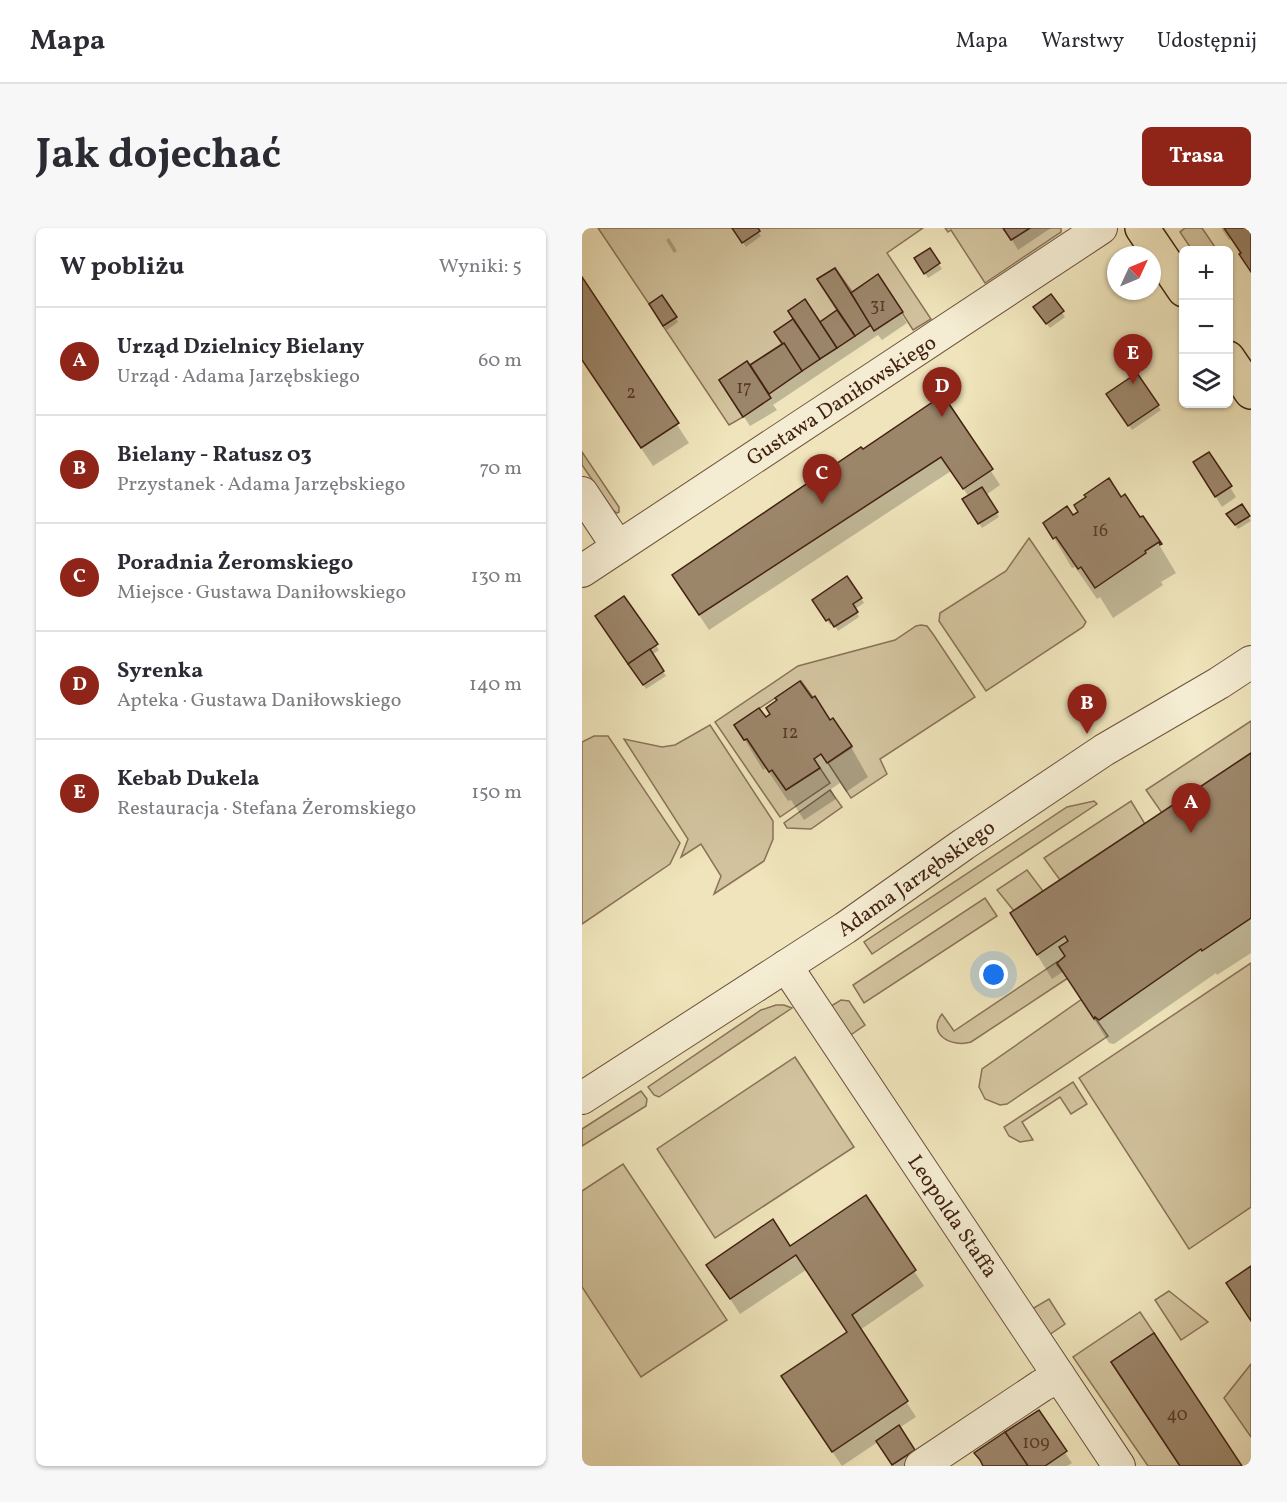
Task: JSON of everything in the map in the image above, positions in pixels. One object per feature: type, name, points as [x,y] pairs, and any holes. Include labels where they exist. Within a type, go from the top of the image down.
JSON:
[{"type":"main road","points":[[1142,228],[1179,283]]},
{"type":"main road","points":[[1233,365],[1251,392]]},
{"type":"street","name":"Gustawa Daniłowskiego","points":[[582,571],[1101,228]]},
{"type":"street","points":[[582,493],[618,547]]},
{"type":"street","name":"Adama Jarzębskiego","points":[[582,1098],[786,966],[1095,756],[1251,662]]},
{"type":"street","name":"Leopolda Staffa","points":[[786,966],[1119,1466]]},
{"type":"street","points":[[921,1466],[1059,1376]]},
{"type":"shaded area","points":[[598,228],[923,228],[887,253],[931,319],[913,330],[878,275],[852,292],[835,268],[817,279],[837,310],[820,322],[805,300],[788,311],[793,319],[774,332],[782,344],[750,365],[747,361],[719,380],[743,417],[729,425],[663,326],[676,317],[662,296],[649,304]]},
{"type":"shaded area","points":[[945,228],[1003,228],[1011,240],[1030,228],[1061,228],[1061,232],[985,283],[951,230],[948,232]]},
{"type":"shaded area","points":[[1185,228],[1202,228],[1214,246],[1189,246],[1180,232]]},
{"type":"shaded area","points":[[582,452],[619,507],[619,512],[613,510],[582,465]]},
{"type":"shaded area","points":[[1029,538],[1086,622],[1083,627],[986,691],[939,621],[940,613],[1006,571]]},
{"type":"shaded area","points":[[921,625],[927,626],[933,634],[975,697],[880,759],[887,774],[851,798],[828,763],[852,747],[833,719],[830,721],[801,681],[734,725],[744,740],[747,739],[769,772],[772,770],[786,790],[820,768],[830,783],[780,817],[715,722],[798,666],[895,640]]},
{"type":"shaded area","points":[[1251,721],[1251,754],[1162,813],[1146,790]]},
{"type":"shaded area","points":[[710,725],[773,821],[773,839],[764,861],[714,894],[721,876],[701,844],[681,857],[688,839],[624,739],[662,747],[675,745]]},
{"type":"shaded area","points":[[594,736],[608,736],[680,843],[670,864],[582,924],[582,742]]},
{"type":"shaded area","points":[[830,790],[842,807],[811,829],[787,828],[784,823]]},
{"type":"shaded area","points":[[1094,801],[1097,804],[872,954],[864,942],[1067,807]]},
{"type":"shaded area","points":[[1131,801],[1145,824],[1060,880],[1044,858]]},
{"type":"shaded area","points":[[1027,870],[1043,891],[1014,911],[997,890]]},
{"type":"shaded area","points":[[985,898],[997,916],[864,1003],[853,985]]},
{"type":"shaded area","points":[[1057,962],[1068,978],[971,1042],[956,1043],[943,1038],[939,1033],[938,1021],[942,1014],[954,1031]]},
{"type":"shaded area","points":[[1251,963],[1251,1207],[1189,1249],[1079,1078]]},
{"type":"shaded area","points":[[1082,999],[1108,1036],[1007,1104],[1000,1105],[985,1099],[979,1087],[982,1069]]},
{"type":"shaded area","points":[[841,1000],[849,1001],[865,1025],[852,1034],[848,1034],[831,1006]]},
{"type":"shaded area","points":[[776,1005],[792,1008],[659,1097],[654,1095],[648,1087],[761,1010]]},
{"type":"shaded area","points":[[795,1057],[854,1147],[715,1238],[657,1149]]},
{"type":"shaded area","points":[[1073,1082],[1087,1104],[1071,1114],[1060,1097],[1022,1122],[1033,1140],[1020,1142],[1009,1136],[1004,1127]]},
{"type":"shaded area","points":[[641,1091],[647,1099],[646,1106],[582,1146],[582,1129]]},
{"type":"shaded area","points":[[623,1164],[727,1320],[641,1377],[582,1287],[582,1191]]},
{"type":"shaded area","points":[[1169,1291],[1208,1322],[1181,1340],[1155,1300]]},
{"type":"shaded area","points":[[1049,1299],[1065,1324],[1049,1335],[1032,1309]]},
{"type":"shaded area","points":[[1140,1312],[1154,1333],[1111,1362],[1180,1466],[1148,1466],[1073,1357]]},
{"type":"shaded area","points":[[1251,1364],[1251,1437],[1224,1398]]},
{"type":"building","points":[[732,228],[758,228],[760,231],[742,243]]},
{"type":"building","points":[[1003,228],[1030,228],[1011,240]]},
{"type":"building","points":[[1224,228],[1251,228],[1251,272],[1239,254],[1241,253]]},
{"type":"building","points":[[930,248],[940,263],[924,274],[914,258]]},
{"type":"building","points":[[835,268],[871,325],[855,336],[817,279]]},
{"type":"building","points":[[878,274],[903,312],[874,331],[851,293]]},
{"type":"building","points":[[582,277],[679,423],[641,448],[582,360]]},
{"type":"building","points":[[1051,294],[1064,311],[1046,324],[1033,307]]},
{"type":"building","points":[[662,295],[677,317],[663,326],[649,304]]},
{"type":"building","points":[[805,299],[837,348],[820,359],[788,311]]},
{"type":"building","points":[[837,310],[855,336],[837,348],[820,322]]},
{"type":"building","points":[[793,319],[820,359],[802,371],[774,332]]},
{"type":"building","points":[[784,343],[802,371],[769,394],[750,365]]},
{"type":"building","points":[[747,361],[771,398],[743,417],[719,380]]},
{"type":"building","points":[[1137,373],[1159,405],[1128,426],[1106,394]]},
{"type":"building","points":[[943,395],[993,469],[963,489],[941,457],[699,615],[672,575],[861,447],[863,449]]},
{"type":"building","points":[[1209,452],[1232,486],[1215,497],[1193,462]]},
{"type":"building","points":[[1109,478],[1121,497],[1125,494],[1140,517],[1143,516],[1162,544],[1160,545],[1159,542],[1145,551],[1146,553],[1095,588],[1081,567],[1078,569],[1056,537],[1053,539],[1043,523],[1067,506],[1073,515],[1078,512],[1074,505],[1086,497],[1084,495]]},
{"type":"building","points":[[982,487],[998,512],[978,524],[962,499]]},
{"type":"building","points":[[1242,504],[1250,516],[1235,525],[1226,514]]},
{"type":"building","points":[[847,576],[862,598],[853,604],[858,612],[834,627],[829,619],[826,621],[812,600]]},
{"type":"building","points":[[624,596],[658,644],[628,664],[595,616]]},
{"type":"building","points":[[650,649],[664,671],[643,685],[628,664]]},
{"type":"building","points":[[800,681],[812,698],[815,696],[830,720],[833,718],[852,746],[827,763],[821,754],[814,759],[820,768],[786,790],[772,770],[769,772],[747,739],[744,740],[734,725],[759,708],[766,717],[770,714],[766,708],[777,700],[775,698]]},
{"type":"building","points":[[1251,753],[1251,918],[1202,951],[1201,949],[1099,1020],[1095,1017],[1094,1019],[1057,963],[1065,956],[1059,947],[1068,941],[1065,936],[1037,955],[1010,913]]},
{"type":"building","points":[[866,1195],[916,1270],[852,1315],[908,1401],[832,1452],[781,1376],[847,1332],[796,1255],[730,1299],[706,1265],[773,1219],[790,1246]]},
{"type":"building","points":[[1251,1266],[1251,1321],[1226,1283]]},
{"type":"building","points":[[1154,1333],[1242,1466],[1180,1466],[1111,1362]]},
{"type":"building","points":[[1039,1410],[1067,1451],[1045,1466],[1028,1466],[1005,1432]]},
{"type":"building","points":[[899,1425],[915,1450],[892,1465],[876,1441]]},
{"type":"building","points":[[1005,1432],[1028,1466],[983,1466],[974,1453]]},
{"type":"place","name":"Kebab Dukela","points":[[1133,384]]},
{"type":"place","name":"Syrenka","points":[[942,417]]},
{"type":"place","name":"Poradnia Żeromskiego","points":[[822,504]]},
{"type":"place","name":"Bielany - Ratusz 03","points":[[1087,734]]},
{"type":"place","name":"Urząd Dzielnicy Bielany","points":[[1191,833]]}]
